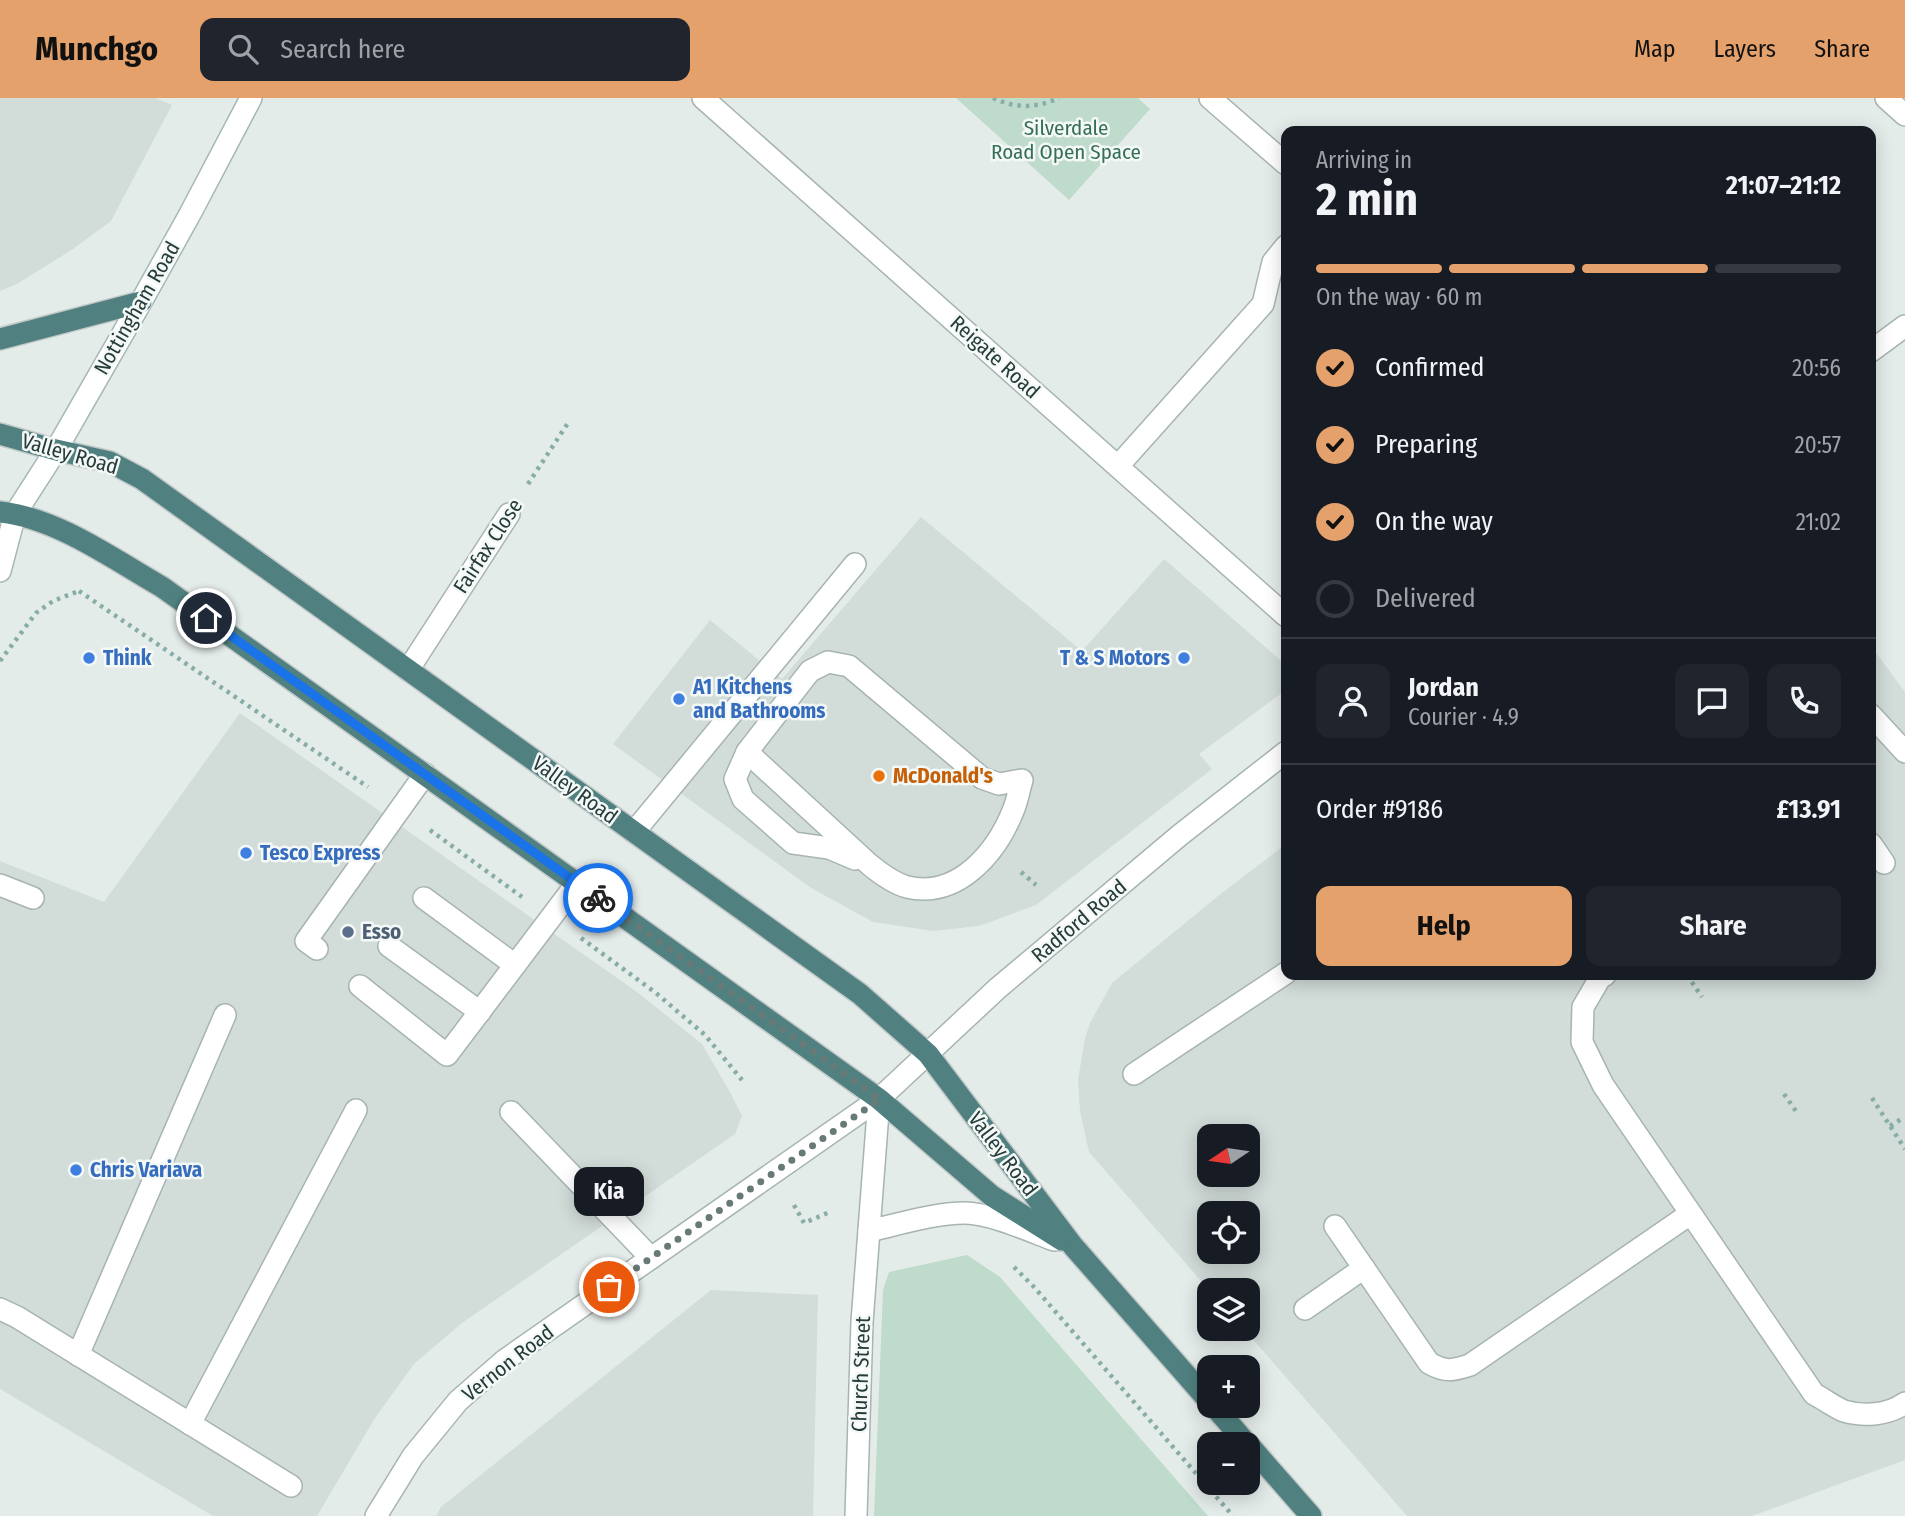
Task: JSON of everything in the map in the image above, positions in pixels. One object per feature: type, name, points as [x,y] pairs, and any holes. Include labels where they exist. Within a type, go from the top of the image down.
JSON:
[{"type":"highway","points":[[0,339],[141,302]]},
{"type":"highway","name":"Valley Road","points":[[0,434],[110,462],[142,479],[860,994],[928,1054],[1073,1246],[1197,1387]]},
{"type":"highway","name":"Valley Road","points":[[5,515],[57,528],[162,587],[880,1099],[992,1196],[1073,1246]]},
{"type":"highway","points":[[1224,1418],[1237,1432]]},
{"type":"highway","points":[[1260,1459],[1311,1516]]},
{"type":"street","name":"Nottingham Road","points":[[0,571],[5,515],[55,450],[190,214],[251,98]]},
{"type":"street","name":"Reigate Road","points":[[703,98],[1281,612]]},
{"type":"street","points":[[1210,98],[1281,160]]},
{"type":"street","points":[[1885,98],[1905,114]]},
{"type":"street","points":[[1118,466],[1263,304],[1273,262],[1281,253]]},
{"type":"street","points":[[1876,347],[1905,326]]},
{"type":"street","name":"Fairfax Close","points":[[408,670],[509,514]]},
{"type":"street","points":[[634,832],[855,564]]},
{"type":"street","points":[[747,752],[870,865],[889,879],[907,887],[928,888],[957,881],[975,868],[993,849],[1014,811],[1021,780],[999,784],[982,778],[849,666],[828,662],[810,671],[747,752],[735,779],[743,799],[793,843],[830,848],[870,865]]},
{"type":"street","points":[[1876,720],[1905,752]]},
{"type":"street","name":"Radford Road","points":[[880,1099],[1018,971],[1180,835],[1281,756]]},
{"type":"street","points":[[317,949],[306,941],[339,905],[372,859],[425,774]]},
{"type":"street","points":[[1876,851],[1884,863]]},
{"type":"street","points":[[360,986],[447,1055],[577,883]]},
{"type":"street","points":[[0,885],[33,898]]},
{"type":"street","points":[[424,898],[515,965]]},
{"type":"street","points":[[389,946],[480,1012]]},
{"type":"street","points":[[1134,1074],[1281,976]]},
{"type":"street","points":[[1599,980],[1583,1007],[1582,1042],[1602,1086],[1814,1394],[1845,1411],[1872,1415],[1897,1409],[1905,1404]]},
{"type":"street","points":[[78,1355],[225,1015]]},
{"type":"street","name":"Church Street","points":[[856,1516],[862,1322],[880,1099]]},
{"type":"street","name":"Vernon Road","points":[[376,1516],[414,1456],[458,1401],[505,1360],[880,1099]]},
{"type":"street","points":[[190,1424],[356,1110]]},
{"type":"street","points":[[511,1112],[651,1258]]},
{"type":"street","points":[[869,1231],[967,1212],[1073,1246]]},
{"type":"street","points":[[1335,1226],[1429,1363],[1441,1369],[1456,1370],[1470,1365],[1690,1214]]},
{"type":"street","points":[[1305,1309],[1364,1268]]},
{"type":"street","points":[[0,1309],[291,1486]]},
{"type":"path","points":[[993,98],[1021,106],[1043,105],[1059,98]]},
{"type":"path","name":"Fairfax Close","points":[[509,514],[568,423]]},
{"type":"path","points":[[0,661],[36,613],[52,601],[79,592],[83,579]]},
{"type":"path","points":[[1690,980],[1702,998]]},
{"type":"path","points":[[1784,1094],[1798,1114]]},
{"type":"path","points":[[1872,1098],[1903,1146]]},
{"type":"path","points":[[1891,1126],[1903,1118]]},
{"type":"path","points":[[1010,1262],[1233,1516]]},
{"type":"shaded area","points":[[0,98],[155,98],[172,105],[111,221],[73,249],[17,284],[0,291]]},
{"type":"shaded area","points":[[921,517],[1082,651],[1164,559],[1281,661],[1281,694],[1199,754],[1212,769],[1036,905],[979,926],[933,931],[873,922],[811,888],[613,744],[710,620],[782,679]]},
{"type":"shaded area","points":[[1876,653],[1905,692],[1905,1460],[1752,1516],[1407,1516],[1254,1341],[1260,1341],[1260,1278],[1199,1278],[1089,1152],[1080,1111],[1078,1080],[1090,1023],[1112,983],[1281,848],[1281,980],[1876,980]]},
{"type":"shaded area","points":[[240,713],[637,992],[702,1044],[742,1116],[735,1134],[462,1323],[414,1364],[375,1418],[317,1516],[213,1516],[0,1389],[0,861],[104,902]]},
{"type":"shaded area","points":[[711,1290],[818,1295],[813,1516],[436,1516],[441,1507]]},
{"type":"green space","name":"Silverdale Road Open Space","points":[[956,98],[1138,98],[1150,109],[1069,200]]},
{"type":"green space","points":[[967,1255],[1000,1277],[1208,1516],[874,1516],[883,1290],[889,1272]]},
{"type":"way so far","points":[[598,898],[880,1099],[609,1287]]},
{"type":"place","name":"Think","points":[[89,658]]},
{"type":"place","name":"T & S Motors","points":[[1184,658]]},
{"type":"place","name":"A1 Kitchens and Bathrooms","points":[[679,699]]},
{"type":"place","name":"McDonald's","points":[[879,776]]},
{"type":"place","name":"Tesco Express","points":[[246,853]]},
{"type":"place","name":"Esso","points":[[348,932]]},
{"type":"place","name":"Chris Variava","points":[[76,1170]]},
{"type":"place","name":"Kia","points":[[609,1287]]},
{"type":"route","points":[[206,618],[598,898]]}]
